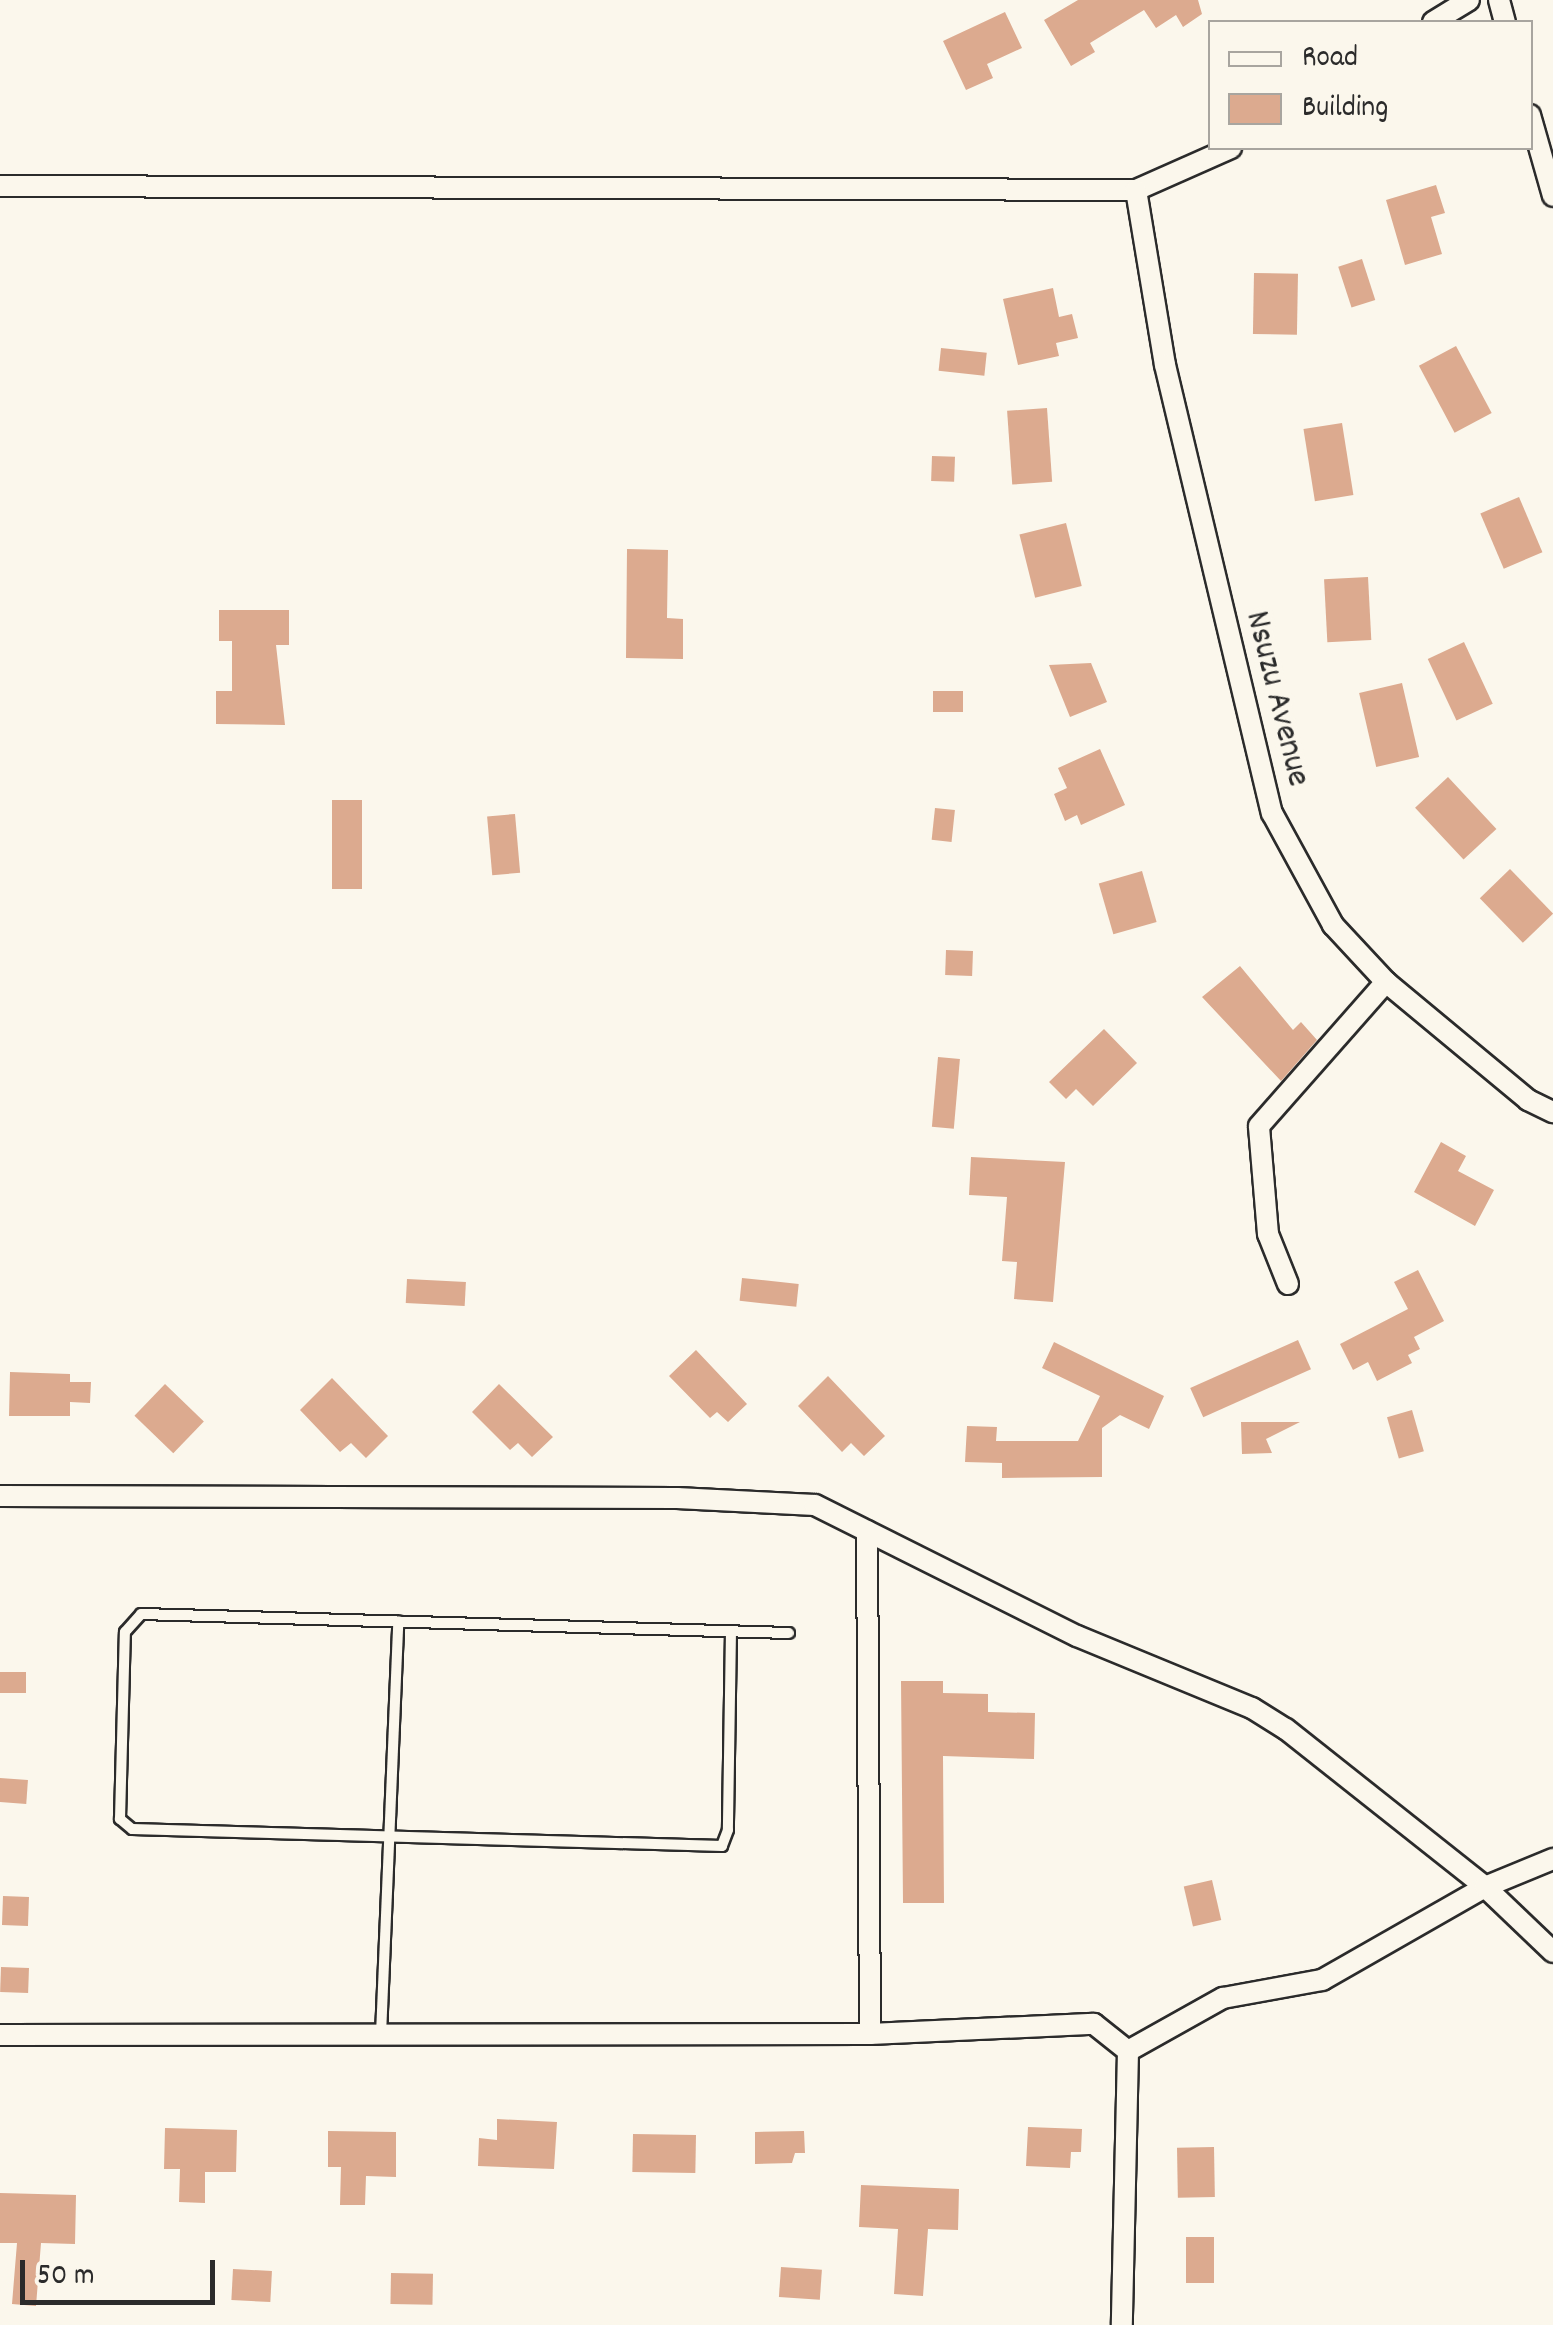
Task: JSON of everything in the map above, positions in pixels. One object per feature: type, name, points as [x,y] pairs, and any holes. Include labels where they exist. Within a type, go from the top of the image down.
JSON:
[{"type":"street","points":[[1436,20],[1469,0]]},
{"type":"street","points":[[1533,126],[1553,196]]},
{"type":"street","points":[[0,186],[1136,190],[1226,150]]},
{"type":"street","name":"Nsuzu Avenue","points":[[1136,190],[1165,365],[1272,813],[1333,924],[1386,982],[1528,1100],[1553,1112]]},
{"type":"street","points":[[1288,1284],[1268,1234],[1258,1126],[1386,982]]},
{"type":"street","points":[[0,1496],[677,1498],[814,1505],[1076,1636],[1252,1708],[1485,1887],[1553,1952]]},
{"type":"street","points":[[868,1531],[870,2034]]},
{"type":"street","points":[[1128,2051],[1224,1998],[1322,1980],[1485,1887],[1553,1859]]},
{"type":"street","points":[[0,2036],[870,2034],[1094,2024],[1128,2051]]},
{"type":"street","points":[[1122,2325],[1128,2051]]},
{"type":"lane","points":[[731,1631],[728,1830],[722,1846],[132,1829],[120,1819],[117,1803],[125,1632],[140,1614],[398,1621],[731,1631],[790,1633]]},
{"type":"lane","points":[[381,2035],[398,1621]]},
{"type":"building","points":[[1078,0],[1198,0],[1202,14],[1183,27],[1176,15],[1156,28],[1144,10],[1090,43],[1095,52],[1071,66],[1044,20]]},
{"type":"building","points":[[1005,12],[1022,48],[987,64],[993,78],[966,90],[943,41]]},
{"type":"building","points":[[1436,185],[1445,213],[1431,217],[1442,254],[1405,265],[1386,200]]},
{"type":"building","points":[[1362,259],[1375,300],[1352,308],[1338,267]]},
{"type":"building","points":[[1254,273],[1298,274],[1297,335],[1253,334]]},
{"type":"building","points":[[1053,288],[1059,317],[1072,314],[1078,338],[1056,343],[1059,356],[1018,365],[1003,299]]},
{"type":"building","points":[[1456,346],[1492,413],[1455,433],[1419,366]]},
{"type":"building","points":[[941,348],[987,353],[984,376],[939,371]]},
{"type":"building","points":[[1047,408],[1052,482],[1012,485],[1007,411]]},
{"type":"building","points":[[1342,423],[1353,495],[1315,501],[1303,429]]},
{"type":"building","points":[[932,456],[955,457],[954,482],[931,481]]},
{"type":"building","points":[[1519,497],[1542,552],[1504,569],[1480,513]]},
{"type":"building","points":[[1066,523],[1082,586],[1035,598],[1019,535]]},
{"type":"building","points":[[627,549],[668,550],[667,618],[683,619],[683,659],[626,658]]},
{"type":"building","points":[[1368,577],[1371,640],[1327,642],[1324,579]]},
{"type":"building","points":[[219,610],[289,610],[289,645],[276,645],[285,725],[216,724],[216,691],[232,691],[232,641],[219,641]]},
{"type":"building","points":[[1464,642],[1493,704],[1456,721],[1428,659]]},
{"type":"building","points":[[1091,663],[1107,702],[1070,717],[1049,665]]},
{"type":"building","points":[[1402,683],[1419,757],[1376,767],[1359,693]]},
{"type":"building","points":[[933,691],[963,691],[963,712],[933,712]]},
{"type":"building","points":[[1100,749],[1125,805],[1081,825],[1077,815],[1065,821],[1054,794],[1067,788],[1058,768]]},
{"type":"building","points":[[1448,777],[1496,829],[1464,860],[1415,808]]},
{"type":"building","points":[[332,800],[362,800],[362,889],[332,889]]},
{"type":"building","points":[[935,808],[955,810],[952,842],[932,840]]},
{"type":"building","points":[[515,814],[520,873],[492,875],[487,816]]},
{"type":"building","points":[[1510,869],[1553,914],[1523,943],[1480,898]]},
{"type":"building","points":[[1142,871],[1157,922],[1113,934],[1099,883]]},
{"type":"building","points":[[946,950],[973,951],[972,976],[945,975]]},
{"type":"building","points":[[1240,966],[1293,1030],[1301,1022],[1317,1040],[1281,1081],[1202,997]]},
{"type":"building","points":[[1104,1029],[1137,1063],[1093,1106],[1076,1089],[1066,1099],[1049,1082]]},
{"type":"building","points":[[938,1057],[960,1059],[954,1129],[932,1127]]},
{"type":"building","points":[[1441,1142],[1466,1156],[1458,1171],[1494,1190],[1475,1226],[1414,1192]]},
{"type":"building","points":[[971,1157],[1065,1162],[1053,1302],[1014,1299],[1017,1262],[1002,1261],[1007,1197],[969,1195]]},
{"type":"building","points":[[1418,1270],[1444,1321],[1414,1337],[1420,1349],[1408,1355],[1412,1363],[1377,1381],[1368,1362],[1353,1370],[1340,1344],[1408,1309],[1394,1282]]},
{"type":"building","points":[[742,1278],[799,1284],[796,1307],[740,1301]]},
{"type":"building","points":[[407,1279],[466,1282],[465,1306],[406,1303]]},
{"type":"building","points":[[1298,1340],[1311,1369],[1203,1417],[1190,1388]]},
{"type":"building","points":[[1054,1342],[1164,1396],[1149,1429],[1120,1415],[1102,1428],[1102,1477],[1002,1478],[1002,1463],[965,1462],[967,1426],[997,1427],[996,1441],[1078,1441],[1100,1396],[1042,1368]]},
{"type":"building","points":[[696,1350],[747,1404],[728,1422],[717,1412],[710,1418],[669,1376]]},
{"type":"building","points":[[10,1372],[70,1374],[70,1382],[91,1382],[90,1403],[70,1402],[70,1416],[9,1416]]},
{"type":"building","points":[[828,1376],[885,1436],[864,1456],[851,1443],[842,1452],[798,1406]]},
{"type":"building","points":[[332,1378],[388,1436],[366,1458],[351,1443],[340,1452],[300,1410]]},
{"type":"building","points":[[165,1384],[204,1422],[173,1453],[134,1416]]},
{"type":"building","points":[[499,1384],[553,1437],[532,1457],[518,1443],[510,1450],[472,1412]]},
{"type":"building","points":[[1412,1410],[1424,1451],[1399,1459],[1387,1417]]},
{"type":"building","points":[[1241,1422],[1300,1422],[1266,1439],[1272,1453],[1242,1454]]},
{"type":"building","points":[[0,1672],[26,1672],[26,1693],[0,1693]]},
{"type":"building","points":[[901,1681],[943,1681],[943,1693],[988,1694],[988,1712],[1035,1713],[1034,1759],[943,1756],[944,1903],[903,1903]]},
{"type":"building","points":[[0,1778],[28,1780],[26,1804],[0,1802]]},
{"type":"building","points":[[1212,1880],[1221,1920],[1193,1926],[1184,1887]]},
{"type":"building","points":[[3,1896],[29,1897],[28,1926],[2,1925]]},
{"type":"building","points":[[1,1967],[29,1968],[28,1993],[0,1992]]},
{"type":"building","points":[[497,2119],[557,2122],[554,2169],[478,2166],[479,2138],[497,2140]]},
{"type":"building","points":[[1028,2127],[1082,2129],[1081,2152],[1071,2152],[1070,2168],[1026,2166]]},
{"type":"building","points":[[165,2128],[237,2130],[236,2172],[205,2172],[205,2203],[179,2202],[180,2169],[164,2169]]},
{"type":"building","points":[[328,2131],[396,2132],[396,2177],[366,2176],[365,2205],[340,2205],[341,2167],[328,2167]]},
{"type":"building","points":[[804,2131],[805,2153],[795,2153],[792,2163],[755,2164],[755,2132]]},
{"type":"building","points":[[633,2134],[696,2135],[695,2173],[632,2172]]},
{"type":"building","points":[[1214,2147],[1215,2197],[1178,2198],[1177,2148]]},
{"type":"building","points":[[861,2185],[959,2189],[958,2230],[928,2229],[923,2296],[894,2294],[898,2229],[859,2227]]},
{"type":"building","points":[[0,2193],[76,2195],[75,2244],[41,2243],[36,2306],[12,2304],[17,2243],[0,2243]]},
{"type":"building","points":[[1186,2237],[1214,2237],[1214,2283],[1186,2283]]},
{"type":"building","points":[[781,2267],[822,2270],[820,2300],[779,2297]]},
{"type":"building","points":[[233,2269],[272,2271],[270,2302],[231,2300]]},
{"type":"building","points":[[391,2273],[433,2274],[432,2305],[390,2304]]}]
